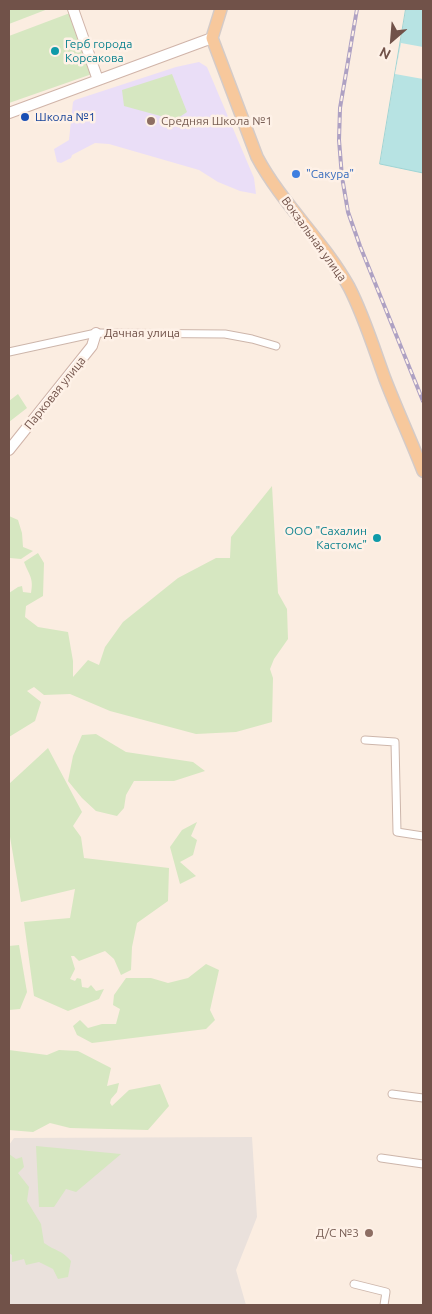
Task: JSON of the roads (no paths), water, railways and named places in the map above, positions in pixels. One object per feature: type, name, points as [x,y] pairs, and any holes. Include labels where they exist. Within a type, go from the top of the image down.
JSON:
[{"type":"main road","points":[[73,9],[98,80]]},
{"type":"main road","points":[[9,113],[212,38],[221,9]]},
{"type":"main road","name":"Вокзальная улица","points":[[212,38],[257,156],[265,172],[338,268],[350,288],[423,471]]},
{"type":"main road","name":"Парковая улица","points":[[9,450],[89,350],[96,340],[96,333]]},
{"type":"street","name":"Дачная улица","points":[[9,352],[96,333],[225,334],[276,346]]},
{"type":"street","points":[[365,740],[395,742],[397,832],[423,836]]},
{"type":"street","points":[[392,1094],[423,1098]]},
{"type":"street","points":[[382,1158],[423,1164]]},
{"type":"street","points":[[354,1284],[386,1292],[384,1305]]},
{"type":"water","points":[[406,9],[423,9],[423,173],[380,164]]},
{"type":"railway","points":[[357,9],[340,108],[339,140],[342,177],[348,212],[360,246],[423,401]]},
{"type":"place","name":"Герб города Корсакова","points":[[55,51]]},
{"type":"place","name":"Школа №1","points":[[25,117]]},
{"type":"place","name":"Средняя Школа №1","points":[[151,121]]},
{"type":"place","name":"\"Сакура\"","points":[[296,174]]},
{"type":"place","name":"ООО \"Сахалин Кастомс\"","points":[[377,538]]},
{"type":"place","name":"Д/С №3","points":[[369,1233]]}]
